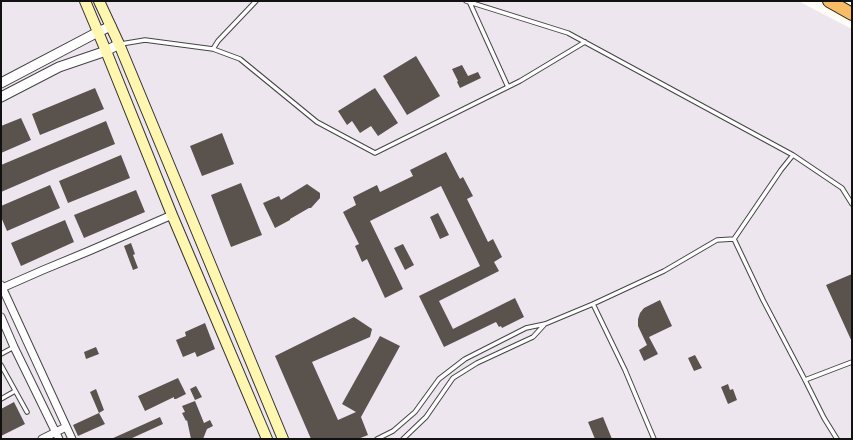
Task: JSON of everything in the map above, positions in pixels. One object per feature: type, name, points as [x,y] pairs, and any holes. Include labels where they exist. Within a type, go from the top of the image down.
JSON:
[{"type":"highway","points":[[829,1],[852,14]]},
{"type":"main road","points":[[85,1],[172,215],[267,439]]},
{"type":"main road","points":[[99,1],[119,44],[283,439]]},
{"type":"street","points":[[1,83],[110,26]]},
{"type":"street","points":[[1,97],[59,67],[106,51],[119,44]]},
{"type":"street","points":[[72,439],[2,287],[172,215]]},
{"type":"street","points":[[1,316],[14,347],[59,439]]},
{"type":"street","points":[[42,439],[66,427]]},
{"type":"lane","points":[[213,49],[218,41],[256,1]]},
{"type":"lane","points":[[468,1],[508,87]]},
{"type":"lane","points":[[468,1],[568,33],[793,155],[842,188],[852,204]]},
{"type":"lane","points":[[119,44],[145,40],[213,49],[240,59],[317,122],[375,153],[508,87],[585,42]]},
{"type":"lane","points":[[734,239],[793,155]]},
{"type":"lane","points":[[377,439],[394,431],[415,412],[439,379],[465,359],[526,328],[545,324],[664,271],[717,240],[734,239]]},
{"type":"lane","points":[[734,239],[762,300],[824,418],[837,439]]},
{"type":"lane","points":[[592,304],[625,370],[654,439]]},
{"type":"lane","points":[[403,439],[426,417],[453,378],[477,363],[534,337],[545,324]]},
{"type":"lane","points":[[1,354],[14,347]]},
{"type":"lane","points":[[805,380],[852,362]]},
{"type":"lane","points":[[1,365],[28,412]]},
{"type":"lane","points":[[1,398],[16,391]]},
{"type":"shaded area","points":[[1,1],[798,1],[852,29],[852,439],[1,439]]},
{"type":"building","points":[[416,56],[440,96],[407,115],[383,76]]},
{"type":"building","points":[[462,65],[468,76],[478,72],[481,78],[460,88],[452,69]]},
{"type":"building","points":[[95,88],[104,109],[40,135],[32,114]]},
{"type":"building","points":[[375,88],[398,123],[378,136],[371,126],[360,133],[352,121],[347,125],[338,111]]},
{"type":"building","points":[[21,118],[31,140],[1,153],[1,126]]},
{"type":"building","points":[[106,121],[115,144],[1,192],[1,165]]},
{"type":"building","points":[[222,133],[234,164],[202,176],[190,146]]},
{"type":"building","points":[[446,152],[460,179],[463,177],[473,196],[467,199],[488,242],[493,239],[502,257],[494,262],[499,271],[439,301],[453,329],[515,298],[524,317],[502,328],[501,326],[499,327],[496,322],[444,347],[419,296],[480,266],[441,186],[370,221],[403,289],[385,298],[367,259],[362,262],[355,246],[359,244],[343,212],[356,205],[353,197],[377,185],[380,192],[413,176],[410,170]]},
{"type":"building","points":[[121,155],[130,178],[68,203],[59,181]]},
{"type":"building","points":[[241,183],[262,235],[231,247],[211,195]]},
{"type":"building","points":[[307,184],[320,193],[320,198],[311,208],[275,228],[263,203],[279,196],[281,200]]},
{"type":"building","points":[[50,185],[60,208],[7,231],[1,217],[1,206]]},
{"type":"building","points":[[136,190],[145,212],[84,238],[74,215]]},
{"type":"building","points":[[438,213],[449,235],[440,239],[430,217]]},
{"type":"building","points":[[65,220],[74,242],[21,266],[11,243]]},
{"type":"building","points":[[131,243],[135,254],[133,255],[138,268],[133,270],[124,246]]},
{"type":"building","points":[[403,244],[414,265],[405,270],[394,248]]},
{"type":"building","points":[[852,274],[852,342],[826,285]]},
{"type":"building","points":[[660,300],[672,326],[649,337],[658,354],[644,361],[639,350],[647,345],[638,326],[638,319],[644,308]]},
{"type":"building","points":[[354,317],[372,329],[370,337],[312,362],[338,420],[356,412],[342,404],[380,336],[400,346],[361,417],[368,435],[358,439],[311,439],[275,356]]},
{"type":"building","points":[[205,323],[215,349],[197,357],[195,352],[183,357],[176,340],[186,336],[185,332]]},
{"type":"building","points":[[96,347],[99,354],[86,359],[84,352]]},
{"type":"building","points":[[695,355],[702,368],[694,371],[688,358]]},
{"type":"building","points":[[178,378],[186,394],[176,399],[174,399],[174,397],[145,411],[138,396]]},
{"type":"building","points":[[728,384],[730,390],[733,389],[737,400],[728,404],[721,387]]},
{"type":"building","points":[[196,386],[202,397],[195,400],[190,389]]},
{"type":"building","points":[[96,389],[104,410],[99,413],[90,392]]},
{"type":"building","points":[[195,401],[204,423],[210,420],[213,426],[207,429],[203,439],[191,439],[187,420],[186,421],[182,413],[185,412],[182,406]]},
{"type":"building","points":[[14,402],[25,424],[1,436],[1,409]]},
{"type":"building","points":[[99,413],[105,424],[78,436],[73,425]]},
{"type":"building","points":[[160,417],[163,424],[130,439],[111,439]]},
{"type":"building","points":[[603,417],[612,439],[595,439],[588,422]]}]
